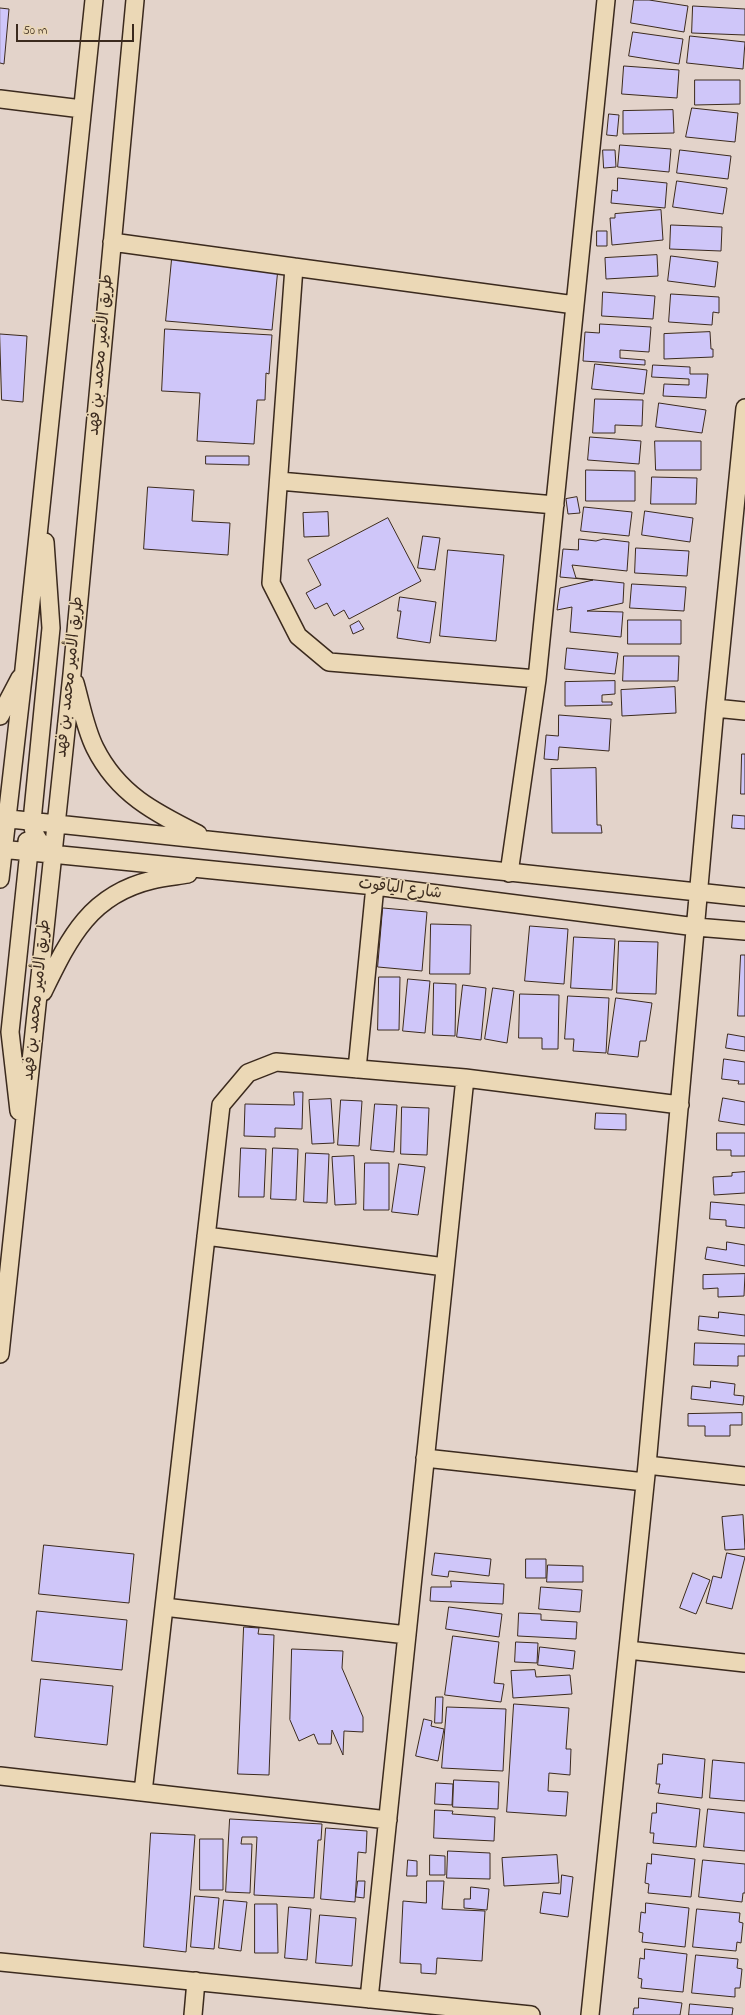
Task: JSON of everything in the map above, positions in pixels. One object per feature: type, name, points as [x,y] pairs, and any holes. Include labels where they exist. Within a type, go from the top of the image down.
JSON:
[{"type":"street","points":[[0,879],[3,818],[24,669],[94,0]]},
{"type":"street","name":"طريق الأمير محمد بن فهد","points":[[0,1354],[72,674],[135,0]]},
{"type":"street","points":[[509,873],[537,679],[606,0]]},
{"type":"street","points":[[0,99],[82,109]]},
{"type":"street","points":[[112,242],[575,304]]},
{"type":"street","points":[[294,266],[271,583],[298,636],[329,662],[537,679]]},
{"type":"street","points":[[590,2015],[646,1482],[698,892],[745,408]]},
{"type":"street","points":[[279,481],[555,505]]},
{"type":"street","points":[[23,1142],[10,1032],[51,628],[42,497]]},
{"type":"street","points":[[0,716],[24,669]]},
{"type":"street","points":[[72,674],[94,746],[116,780],[131,796],[148,808],[207,839]]},
{"type":"street","points":[[715,708],[745,711]]},
{"type":"street","points":[[3,818],[30,835],[46,849],[54,853]]},
{"type":"street","name":"شارع الياقوت","points":[[30,835],[57,823],[509,873],[745,897]]},
{"type":"street","points":[[2,849],[30,835]]},
{"type":"street","name":"شارع الياقوت","points":[[54,853],[374,886],[696,927],[745,931]]},
{"type":"street","points":[[38,1003],[71,937],[81,924],[97,908],[132,886],[152,880],[210,870]]},
{"type":"street","points":[[356,1069],[374,886]]},
{"type":"street","points":[[143,1792],[221,1105],[248,1073],[276,1062],[465,1078],[680,1105]]},
{"type":"street","points":[[369,1999],[465,1078]]},
{"type":"street","points":[[206,1236],[445,1266]]},
{"type":"street","points":[[425,1458],[646,1482]]},
{"type":"street","points":[[647,1466],[745,1476]]},
{"type":"street","points":[[164,1607],[407,1635]]},
{"type":"street","points":[[628,1650],[745,1663]]},
{"type":"street","points":[[0,1776],[388,1820]]},
{"type":"street","points":[[0,1962],[531,2015]]},
{"type":"street","points":[[193,2015],[196,1981]]},
{"type":"building","points":[[634,0],[649,0],[688,6],[684,32],[631,23]]},
{"type":"building","points":[[693,6],[745,9],[745,35],[692,33]]},
{"type":"building","points":[[0,8],[9,9],[4,64],[0,63]]},
{"type":"building","points":[[633,32],[683,39],[679,64],[629,56]]},
{"type":"building","points":[[690,36],[745,42],[743,69],[687,63]]},
{"type":"building","points":[[624,66],[679,70],[677,98],[622,94]]},
{"type":"building","points":[[695,80],[740,80],[740,104],[695,105]]},
{"type":"building","points":[[692,108],[738,113],[735,142],[686,137]]},
{"type":"building","points":[[673,110],[674,133],[623,134],[623,111]]},
{"type":"building","points":[[609,114],[619,115],[617,136],[607,135]]},
{"type":"building","points":[[620,145],[671,149],[669,172],[618,167]]},
{"type":"building","points":[[603,150],[615,150],[616,167],[604,168]]},
{"type":"building","points":[[680,150],[731,156],[728,179],[677,173]]},
{"type":"building","points":[[618,178],[667,183],[665,208],[611,203],[612,190],[617,191]]},
{"type":"building","points":[[677,181],[727,188],[723,214],[673,207]]},
{"type":"building","points":[[661,210],[663,240],[612,245],[610,218],[615,218],[615,214]]},
{"type":"building","points":[[671,225],[722,227],[721,251],[670,249]]},
{"type":"building","points":[[597,231],[607,231],[607,246],[597,246]]},
{"type":"building","points":[[657,255],[658,276],[606,279],[605,258]]},
{"type":"building","points":[[671,256],[718,262],[715,287],[668,281]]},
{"type":"building","points":[[172,259],[278,268],[272,330],[166,321]]},
{"type":"building","points":[[603,292],[655,296],[653,319],[602,316]]},
{"type":"building","points":[[671,294],[719,297],[719,313],[713,312],[712,325],[669,322]]},
{"type":"building","points":[[600,324],[651,327],[649,352],[620,350],[620,358],[645,360],[645,365],[583,361],[585,332],[599,333]]},
{"type":"building","points":[[165,329],[272,335],[269,374],[266,373],[265,400],[257,400],[254,444],[197,441],[200,393],[162,391]]},
{"type":"building","points":[[710,332],[713,357],[664,359],[664,334]]},
{"type":"building","points":[[0,334],[27,336],[23,402],[2,400]]},
{"type":"building","points":[[595,364],[647,370],[644,394],[592,389]]},
{"type":"building","points":[[653,365],[690,367],[690,374],[708,374],[706,398],[663,396],[664,384],[689,385],[689,379],[652,377]]},
{"type":"building","points":[[595,399],[643,400],[642,426],[615,425],[615,433],[593,433]]},
{"type":"building","points":[[659,403],[706,410],[702,433],[656,427]]},
{"type":"building","points":[[590,437],[641,441],[639,464],[588,460]]},
{"type":"building","points":[[655,441],[701,441],[701,470],[656,470]]},
{"type":"building","points":[[206,456],[249,456],[249,465],[206,464]]},
{"type":"building","points":[[586,470],[635,471],[635,501],[586,501]]},
{"type":"building","points":[[652,477],[697,478],[696,504],[651,504]]},
{"type":"building","points":[[148,487],[194,490],[192,521],[230,523],[228,555],[144,549]]},
{"type":"building","points":[[577,497],[580,513],[568,514],[566,499]]},
{"type":"building","points":[[584,507],[632,512],[629,536],[581,531]]},
{"type":"building","points":[[645,511],[693,518],[690,542],[642,535]]},
{"type":"building","points":[[328,512],[329,536],[304,537],[303,513]]},
{"type":"building","points":[[388,518],[421,581],[349,619],[344,610],[334,616],[327,603],[315,609],[306,593],[321,585],[308,560]]},
{"type":"building","points":[[423,536],[440,538],[435,570],[418,568]]},
{"type":"building","points":[[579,539],[596,541],[603,539],[629,542],[627,571],[572,565],[576,578],[624,583],[623,603],[587,611],[623,612],[621,637],[570,632],[572,607],[557,610],[560,588],[593,580],[560,577],[563,549],[578,550]]},
{"type":"building","points":[[636,548],[689,551],[687,576],[635,573]]},
{"type":"building","points":[[448,550],[504,555],[496,641],[440,636]]},
{"type":"building","points":[[632,584],[686,587],[684,611],[630,608]]},
{"type":"building","points":[[400,597],[436,602],[430,643],[397,638],[401,611],[398,611]]},
{"type":"building","points":[[628,620],[681,620],[681,644],[628,644]]},
{"type":"building","points":[[359,621],[364,629],[353,634],[350,626]]},
{"type":"building","points":[[567,648],[618,653],[615,674],[565,669]]},
{"type":"building","points":[[624,656],[679,656],[678,681],[623,681]]},
{"type":"building","points":[[615,681],[615,694],[602,695],[602,702],[612,702],[612,705],[565,706],[565,682]]},
{"type":"building","points":[[675,687],[676,713],[622,716],[621,690]]},
{"type":"building","points":[[559,715],[611,719],[609,751],[559,747],[558,760],[544,759],[546,735],[558,736]]},
{"type":"building","points":[[742,754],[745,754],[745,794],[741,794]]},
{"type":"building","points":[[596,768],[597,825],[601,825],[602,833],[552,833],[551,769]]},
{"type":"building","points":[[733,815],[745,816],[745,829],[732,828]]},
{"type":"building","points":[[383,908],[427,912],[422,971],[378,967]]},
{"type":"building","points":[[431,924],[471,925],[470,974],[430,974]]},
{"type":"building","points":[[530,926],[568,929],[564,984],[525,981]]},
{"type":"building","points":[[574,937],[615,939],[612,990],[571,988]]},
{"type":"building","points":[[619,941],[658,942],[656,994],[617,993]]},
{"type":"building","points":[[741,955],[745,955],[745,1016],[738,1016]]},
{"type":"building","points":[[379,977],[400,977],[399,1030],[378,1030]]},
{"type":"building","points":[[408,979],[430,981],[425,1033],[403,1031]]},
{"type":"building","points":[[434,983],[456,984],[455,1036],[433,1035]]},
{"type":"building","points":[[463,985],[486,988],[481,1040],[457,1037]]},
{"type":"building","points":[[493,988],[514,991],[507,1043],[485,1039]]},
{"type":"building","points":[[520,994],[559,995],[558,1049],[542,1049],[542,1038],[519,1038]]},
{"type":"building","points":[[568,996],[609,998],[606,1053],[573,1051],[574,1039],[565,1039]]},
{"type":"building","points":[[616,998],[652,1003],[646,1041],[640,1041],[638,1057],[608,1054]]},
{"type":"building","points":[[728,1034],[745,1037],[745,1051],[726,1048]]},
{"type":"building","points":[[724,1059],[745,1062],[745,1084],[738,1084],[739,1081],[722,1079]]},
{"type":"building","points":[[294,1092],[303,1092],[302,1129],[275,1128],[275,1137],[244,1136],[245,1104],[294,1105]]},
{"type":"building","points":[[723,1098],[745,1102],[745,1125],[719,1121]]},
{"type":"building","points":[[331,1099],[334,1143],[312,1144],[309,1100]]},
{"type":"building","points":[[341,1100],[362,1101],[359,1146],[338,1145]]},
{"type":"building","points":[[375,1104],[397,1105],[394,1152],[371,1150]]},
{"type":"building","points":[[402,1107],[429,1108],[427,1155],[401,1154]]},
{"type":"building","points":[[596,1113],[626,1114],[626,1130],[595,1129]]},
{"type":"building","points":[[717,1133],[745,1133],[745,1156],[731,1156],[731,1150],[717,1150]]},
{"type":"building","points":[[241,1148],[266,1149],[264,1197],[239,1197]]},
{"type":"building","points":[[273,1148],[298,1149],[296,1200],[271,1199]]},
{"type":"building","points":[[306,1153],[329,1154],[327,1203],[304,1202]]},
{"type":"building","points":[[354,1156],[356,1204],[335,1205],[332,1157]]},
{"type":"building","points":[[365,1163],[389,1163],[389,1210],[364,1210]]},
{"type":"building","points":[[399,1164],[425,1167],[418,1215],[392,1212]]},
{"type":"building","points":[[745,1172],[745,1193],[714,1195],[713,1177],[732,1176],[732,1173]]},
{"type":"building","points":[[711,1202],[745,1205],[745,1228],[726,1226],[726,1220],[710,1219]]},
{"type":"building","points":[[727,1242],[745,1245],[745,1266],[705,1259],[707,1247],[726,1250]]},
{"type":"building","points":[[745,1274],[744,1296],[718,1297],[718,1288],[703,1289],[703,1275]]},
{"type":"building","points":[[719,1312],[745,1315],[745,1336],[698,1330],[699,1316],[718,1318]]},
{"type":"building","points":[[695,1343],[745,1344],[745,1356],[738,1356],[738,1366],[694,1365]]},
{"type":"building","points":[[711,1381],[735,1384],[734,1395],[744,1396],[743,1405],[691,1399],[692,1386],[710,1388]]},
{"type":"building","points":[[742,1413],[742,1425],[730,1425],[730,1436],[705,1436],[705,1426],[688,1426],[688,1414]]},
{"type":"building","points":[[743,1515],[745,1549],[725,1550],[722,1517]]},
{"type":"building","points":[[44,1545],[134,1554],[129,1603],[39,1594]]},
{"type":"building","points":[[435,1553],[491,1559],[489,1576],[449,1571],[448,1577],[432,1575]]},
{"type":"building","points":[[727,1553],[745,1557],[732,1609],[706,1603],[713,1576],[721,1578]]},
{"type":"building","points":[[526,1559],[546,1559],[546,1578],[526,1578]]},
{"type":"building","points":[[548,1565],[583,1566],[583,1582],[547,1582]]},
{"type":"building","points":[[693,1573],[710,1580],[696,1614],[680,1608]]},
{"type":"building","points":[[451,1581],[504,1584],[503,1604],[430,1601],[431,1587],[451,1587]]},
{"type":"building","points":[[541,1587],[582,1590],[580,1612],[539,1609]]},
{"type":"building","points":[[449,1607],[502,1614],[499,1637],[446,1629]]},
{"type":"building","points":[[37,1611],[127,1620],[122,1670],[32,1661]]},
{"type":"building","points":[[519,1613],[541,1614],[541,1620],[577,1622],[576,1639],[518,1636]]},
{"type":"building","points":[[244,1627],[259,1628],[258,1634],[274,1635],[269,1775],[238,1774]]},
{"type":"building","points":[[453,1636],[499,1642],[494,1683],[504,1684],[501,1702],[445,1695]]},
{"type":"building","points":[[516,1642],[538,1643],[537,1663],[515,1662]]},
{"type":"building","points":[[540,1647],[575,1651],[573,1669],[538,1665]]},
{"type":"building","points":[[292,1649],[343,1651],[342,1668],[363,1717],[363,1732],[344,1731],[343,1755],[332,1730],[331,1744],[318,1744],[314,1734],[299,1741],[290,1720]]},
{"type":"building","points":[[535,1670],[536,1677],[570,1675],[572,1694],[513,1698],[511,1671]]},
{"type":"building","points":[[41,1679],[113,1686],[107,1745],[35,1737]]},
{"type":"building","points":[[436,1697],[443,1697],[442,1723],[435,1723]]},
{"type":"building","points":[[514,1704],[569,1708],[566,1749],[571,1749],[570,1775],[549,1773],[548,1791],[568,1792],[566,1816],[507,1812]]},
{"type":"building","points":[[447,1707],[506,1709],[503,1771],[442,1768]]},
{"type":"building","points":[[424,1719],[432,1721],[431,1726],[444,1729],[438,1761],[416,1756]]},
{"type":"building","points":[[663,1754],[705,1759],[702,1798],[658,1793],[660,1784],[656,1784],[658,1764],[662,1764]]},
{"type":"building","points":[[713,1760],[745,1763],[745,1801],[710,1798]]},
{"type":"building","points":[[454,1780],[499,1782],[498,1809],[453,1807]]},
{"type":"building","points":[[436,1783],[453,1784],[452,1805],[435,1804]]},
{"type":"building","points":[[657,1803],[700,1809],[696,1847],[653,1843],[654,1833],[650,1833],[652,1813],[656,1813]]},
{"type":"building","points":[[708,1809],[745,1813],[745,1851],[704,1847]]},
{"type":"building","points":[[435,1810],[453,1811],[452,1814],[495,1817],[494,1841],[434,1838]]},
{"type":"building","points":[[230,1819],[322,1824],[321,1840],[318,1840],[314,1898],[254,1895],[257,1837],[242,1837],[241,1844],[252,1844],[250,1893],[226,1892]]},
{"type":"building","points":[[326,1828],[367,1831],[366,1853],[358,1852],[355,1902],[321,1899]]},
{"type":"building","points":[[151,1833],[195,1835],[186,1952],[144,1947]]},
{"type":"building","points":[[200,1839],[223,1839],[223,1890],[200,1890]]},
{"type":"building","points":[[448,1851],[490,1853],[490,1879],[447,1878]]},
{"type":"building","points":[[652,1854],[695,1859],[691,1897],[648,1893],[649,1884],[645,1883],[647,1863],[651,1864]]},
{"type":"building","points":[[430,1855],[445,1856],[445,1875],[430,1875]]},
{"type":"building","points":[[557,1855],[559,1883],[504,1886],[502,1858]]},
{"type":"building","points":[[408,1860],[417,1861],[417,1876],[407,1876]]},
{"type":"building","points":[[703,1860],[745,1864],[745,1893],[743,1893],[742,1902],[699,1897]]},
{"type":"building","points":[[562,1875],[573,1877],[568,1917],[540,1913],[543,1892],[560,1894]]},
{"type":"building","points":[[358,1881],[365,1881],[364,1898],[356,1897]]},
{"type":"building","points":[[427,1881],[444,1881],[442,1909],[485,1911],[482,1961],[437,1958],[436,1974],[421,1973],[421,1964],[400,1963],[403,1901],[426,1903]]},
{"type":"building","points":[[471,1887],[489,1889],[487,1910],[464,1908],[464,1899],[470,1899]]},
{"type":"building","points":[[195,1896],[219,1898],[214,1949],[191,1947]]},
{"type":"building","points":[[224,1900],[247,1902],[241,1951],[219,1948]]},
{"type":"building","points":[[646,1903],[689,1908],[685,1947],[642,1942],[643,1933],[639,1932],[641,1912],[645,1913]]},
{"type":"building","points":[[255,1904],[277,1904],[278,1953],[255,1953]]},
{"type":"building","points":[[289,1907],[311,1909],[307,1960],[285,1958]]},
{"type":"building","points":[[697,1909],[740,1913],[739,1922],[743,1923],[741,1943],[737,1942],[736,1951],[693,1947]]},
{"type":"building","points":[[320,1915],[356,1918],[352,1966],[316,1963]]},
{"type":"building","points":[[645,1949],[687,1954],[683,1992],[641,1988],[642,1979],[638,1978],[640,1958],[644,1959]]},
{"type":"building","points":[[696,1955],[738,1959],[737,1968],[742,1969],[740,1988],[735,1988],[735,1997],[692,1993]]},
{"type":"building","points":[[639,1998],[682,2003],[680,2015],[633,2015],[634,2008],[638,2008]]},
{"type":"building","points":[[690,2004],[733,2008],[732,2015],[689,2015]]}]
